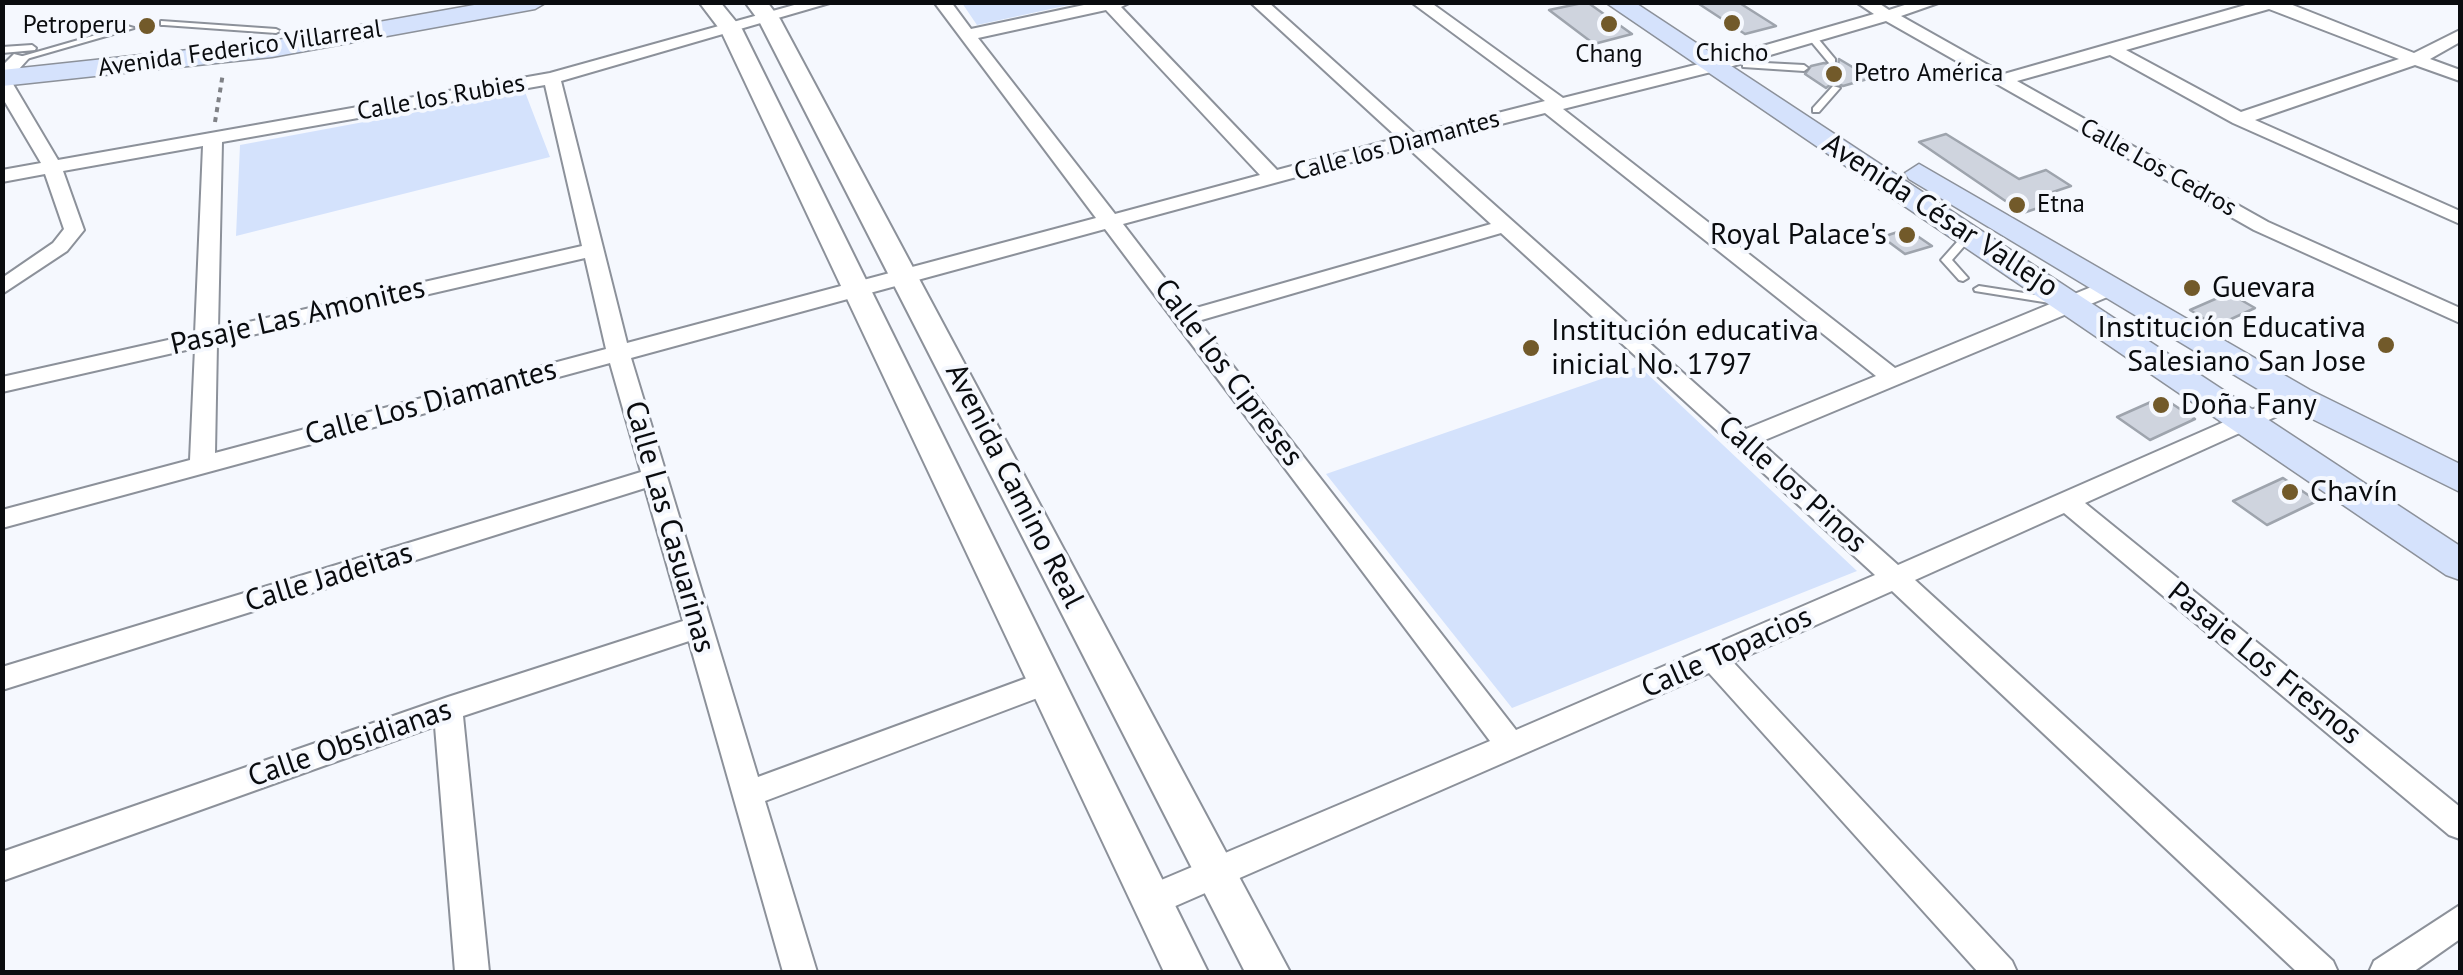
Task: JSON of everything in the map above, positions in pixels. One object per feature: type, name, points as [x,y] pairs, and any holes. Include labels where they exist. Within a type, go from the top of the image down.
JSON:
[{"type":"main road","name":"Avenida Federico Villarreal","points":[[5,67],[226,55],[274,40],[456,2]]},
{"type":"main road","name":"Avenida Federico Villarreal","points":[[5,67],[274,40],[535,2]]},
{"type":"main road","name":"Avenida César Vallejo","points":[[1618,2],[1826,99],[2109,288],[2298,398],[2460,479]]},
{"type":"main road","name":"Avenida César Vallejo","points":[[1652,2],[1742,60],[1969,235],[2245,425],[2460,565]]},
{"type":"street","name":"Avenida Camino Real","points":[[708,2],[731,29],[861,290],[1186,972]]},
{"type":"street","name":"Calle los Rubies","points":[[2,176],[552,78],[731,29],[762,11],[825,2]]},
{"type":"street","name":"Calle los Cipreses","points":[[942,2],[1114,222],[1510,748]]},
{"type":"street","name":"Calle los Pinos","points":[[1258,2],[1896,579],[2321,972]]},
{"type":"street","points":[[1419,2],[1554,105],[1892,377]]},
{"type":"street","name":"Calle Los Cedros","points":[[1864,2],[2261,226],[2460,316]]},
{"type":"street","name":"Calle los Diamantes","points":[[861,290],[1410,141],[1742,60],[1933,2]]},
{"type":"street","points":[[2002,80],[2271,3],[2460,76]]},
{"type":"street","points":[[967,34],[1117,4],[1274,178]]},
{"type":"street","name":"Avenida Camino Real","points":[[762,11],[907,278],[1268,972]]},
{"type":"street","points":[[2239,118],[2416,60],[2460,35]]},
{"type":"street","points":[[2112,50],[2239,118],[2460,218]]},
{"type":"street","points":[[5,67],[51,165],[74,230],[60,246],[7,282]]},
{"type":"street","name":"Calle Las Casuarinas","points":[[552,78],[618,353],[800,972]]},
{"type":"street","points":[[202,465],[213,138]]},
{"type":"street","points":[[1186,318],[1504,226]]},
{"type":"street","name":"Pasaje Las Amonites","points":[[2,385],[594,250]]},
{"type":"street","points":[[1742,440],[2109,288]]},
{"type":"street","name":"Calle Los Diamantes","points":[[2,519],[861,290]]},
{"type":"street","name":"Calle Topacios","points":[[1152,900],[2068,504],[2298,398]]},
{"type":"street","name":"Calle Jadeitas","points":[[2,679],[654,476]]},
{"type":"street","name":"Pasaje Los Fresnos","points":[[2068,504],[2460,825]]},
{"type":"street","name":"Calle Obsidianas","points":[[2,867],[448,709],[699,627]]},
{"type":"street","points":[[1713,659],[2000,972]]},
{"type":"street","points":[[748,794],[1046,683]]},
{"type":"street","points":[[448,709],[472,972]]},
{"type":"street","points":[[2386,972],[2460,920]]},
{"type":"lane","points":[[164,23],[274,40]]},
{"type":"lane","points":[[5,67],[130,28]]},
{"type":"lane","points":[[1812,37],[1832,61]]},
{"type":"lane","points":[[5,67],[64,46]]},
{"type":"lane","points":[[1742,60],[1804,68],[1742,60]]},
{"type":"lane","points":[[1963,278],[1946,260],[1969,235]]},
{"type":"lane","points":[[1980,289],[2071,303]]},
{"type":"lane","points":[[2422,540],[2460,546]]},
{"type":"path","points":[[213,138],[226,55]]},
{"type":"shaded area","points":[[962,3],[1078,3],[977,25]]},
{"type":"shaded area","points":[[525,92],[550,157],[236,236],[240,145]]},
{"type":"shaded area","points":[[1639,366],[1857,571],[1512,708],[1326,474]]},
{"type":"building","points":[[1587,2],[1632,34],[1594,44],[1549,10]]},
{"type":"building","points":[[1696,2],[1738,2],[1776,26],[1745,34]]},
{"type":"building","name":"Petro América","points":[[1839,59],[1871,78],[1843,86],[1834,82],[1826,88],[1805,74],[1811,66],[1838,66]]},
{"type":"building","points":[[1946,134],[2019,179],[2046,170],[2071,186],[2038,197],[2050,204],[2023,213],[1919,142]]},
{"type":"building","points":[[1907,229],[1932,246],[1905,254],[1882,237]]},
{"type":"building","points":[[2229,293],[2255,308],[2216,326],[2190,310]]},
{"type":"building","points":[[2162,397],[2195,419],[2150,440],[2117,417]]},
{"type":"building","points":[[2283,478],[2317,501],[2267,525],[2233,501]]},
{"type":"place","name":"Chicho","points":[[1732,23]]},
{"type":"place","name":"Chang","points":[[1609,24]]},
{"type":"place","name":"Petroperu","points":[[147,26]]},
{"type":"place","name":"Petro América","points":[[1834,74]]},
{"type":"place","name":"Etna","points":[[2017,205]]},
{"type":"place","name":"Royal Palace's","points":[[1907,235]]},
{"type":"place","name":"Guevara","points":[[2192,288]]},
{"type":"place","name":"Institución Educativa Salesiano San Jose","points":[[2386,345]]},
{"type":"place","name":"Institución educativa inicial No. 1797","points":[[1531,348]]},
{"type":"place","name":"Doña Fany","points":[[2161,405]]},
{"type":"place","name":"Chavín","points":[[2290,492]]}]
